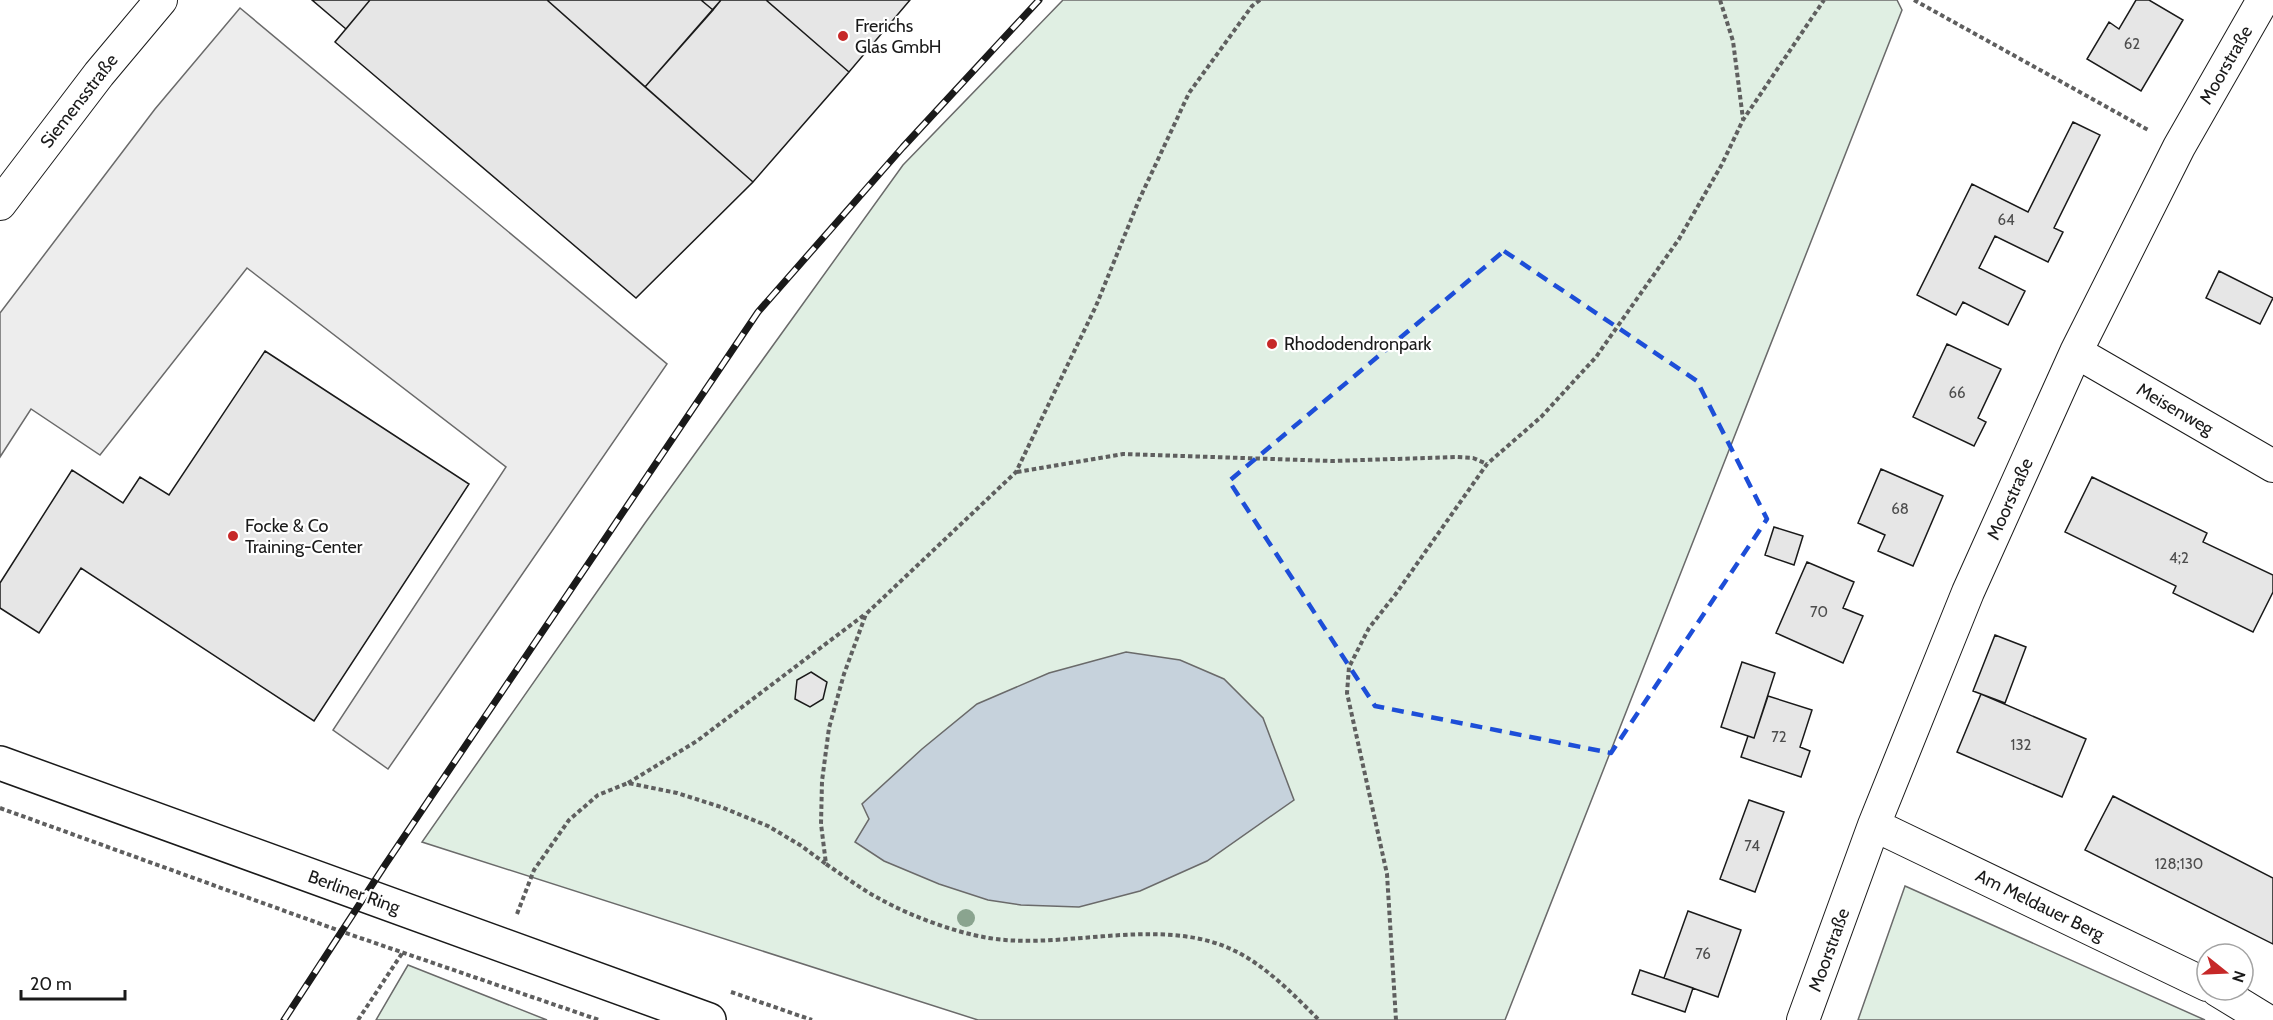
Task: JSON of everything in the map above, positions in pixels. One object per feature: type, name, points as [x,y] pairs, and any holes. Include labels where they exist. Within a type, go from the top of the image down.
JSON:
[{"type":"street","name":"Siemensstraße","points":[[0,204],[99,74],[161,0]]},
{"type":"street","name":"Moorstraße","points":[[1803,1020],[1874,825],[1968,592],[2076,352],[2179,147],[2266,4]]},
{"type":"street","name":"Meisenweg","points":[[2076,352],[2273,466]]},
{"type":"street","name":"Berliner Ring","points":[[0,763],[709,1020]]},
{"type":"street","name":"Am Meldauer Berg","points":[[1874,825],[2195,979]]},
{"type":"street","points":[[2237,1002],[2266,1020]]},
{"type":"path","points":[[516,917],[534,870],[569,820],[598,795],[628,783],[697,741],[866,614],[1016,472],[1096,306],[1139,200],[1189,93],[1252,6],[1260,0]]},
{"type":"path","points":[[1720,0],[1733,41],[1743,120]]},
{"type":"path","points":[[1396,1020],[1387,874],[1347,693],[1349,667],[1369,628],[1395,595],[1487,464],[1541,417],[1596,357],[1679,239],[1721,166],[1743,120],[1824,0]]},
{"type":"path","points":[[1914,0],[2179,147]]},
{"type":"path","points":[[1016,472],[1123,454],[1332,461],[1456,457],[1473,458],[1487,464]]},
{"type":"path","points":[[826,864],[821,824],[822,781],[829,728],[844,674],[866,614]]},
{"type":"path","points":[[628,783],[677,793],[730,810],[768,826],[880,900],[940,925],[972,934],[1004,940],[1148,935],[1191,937],[1235,951],[1280,982],[1319,1020]]},
{"type":"path","points":[[0,808],[599,1020]]},
{"type":"path","points":[[358,1020],[402,952],[417,915]]},
{"type":"highlighted area","points":[[1504,251],[1697,381],[1767,519],[1611,753],[1375,706],[1229,481]]},
{"type":"green space","name":"Rhododendronpark","points":[[1063,0],[1897,0],[1902,10],[1505,1020],[978,1020],[422,842],[645,523],[903,165]]},
{"type":"green space","points":[[1905,886],[2205,1020],[1858,1020]]},
{"type":"green space","points":[[408,965],[547,1020],[376,1020]]},
{"type":"shaded area","points":[[240,8],[667,364],[388,769],[333,730],[506,467],[247,268],[100,455],[31,409],[0,457],[0,313],[155,109]]},
{"type":"shaded area","points":[[1126,652],[1180,660],[1224,679],[1263,718],[1294,800],[1207,861],[1140,891],[1079,907],[1021,905],[988,900],[939,884],[884,861],[855,842],[869,819],[862,804],[922,749],[977,704],[1049,673]]},
{"type":"building","points":[[312,0],[370,0],[346,29]]},
{"type":"building","points":[[370,0],[547,0],[753,182],[636,298],[335,42]]},
{"type":"building","points":[[547,0],[701,0],[713,10],[645,87]]},
{"type":"building","points":[[701,0],[721,0],[713,10]]},
{"type":"building","points":[[721,0],[766,0],[849,72],[753,182],[645,87]]},
{"type":"building","name":"Frerichs Glas GmbH","points":[[766,0],[910,0],[849,72]]},
{"type":"building","points":[[2136,0],[2149,0],[2183,20],[2141,91],[2087,59],[2109,22],[2119,29]]},
{"type":"building","points":[[2073,122],[2100,135],[2054,228],[2063,232],[2048,262],[1995,236],[1979,268],[2025,291],[2008,325],[1963,302],[1956,315],[1917,295],[1972,184],[2028,212]]},
{"type":"building","points":[[2219,271],[2273,298],[2260,324],[2206,298]]},
{"type":"building","points":[[1947,344],[2001,369],[1978,418],[1986,422],[1974,446],[1913,417]]},
{"type":"building","name":"Focke & Co Training-Center","points":[[265,351],[469,484],[314,721],[81,568],[39,633],[0,608],[0,583],[72,470],[123,503],[140,477],[169,495]]},
{"type":"building","points":[[1881,469],[1943,496],[1913,566],[1878,551],[1885,535],[1858,523]]},
{"type":"building","points":[[2092,477],[2207,533],[2203,542],[2273,575],[2273,592],[2253,632],[2173,593],[2176,586],[2065,532]]},
{"type":"building","points":[[1774,527],[1803,536],[1794,565],[1765,555]]},
{"type":"building","points":[[1807,562],[1854,582],[1843,608],[1863,616],[1843,663],[1776,633]]},
{"type":"building","points":[[1995,635],[2026,647],[2005,703],[1973,691]]},
{"type":"building","points":[[1742,662],[1775,673],[1754,738],[1721,727]]},
{"type":"building","points":[[811,672],[827,682],[823,699],[810,707],[795,699],[797,680]]},
{"type":"building","points":[[1981,694],[2086,739],[2062,797],[1957,752]]},
{"type":"building","points":[[1768,696],[1812,710],[1800,747],[1810,751],[1801,777],[1741,757],[1748,736],[1754,738]]},
{"type":"building","points":[[2113,796],[2273,878],[2273,944],[2085,850]]},
{"type":"building","points":[[1749,800],[1784,812],[1755,892],[1720,879]]},
{"type":"building","points":[[1688,911],[1741,930],[1718,997],[1664,978]]},
{"type":"building","points":[[1640,970],[1693,988],[1685,1012],[1632,994]]},
{"type":"railway","points":[[284,1020],[385,865],[758,312],[903,147],[1039,0]]},
{"type":"place","name":"Frerichs Glas GmbH","points":[[843,36]]},
{"type":"place","name":"Rhododendronpark","points":[[1272,344]]},
{"type":"place","name":"Focke & Co Training-Center","points":[[233,536]]}]
